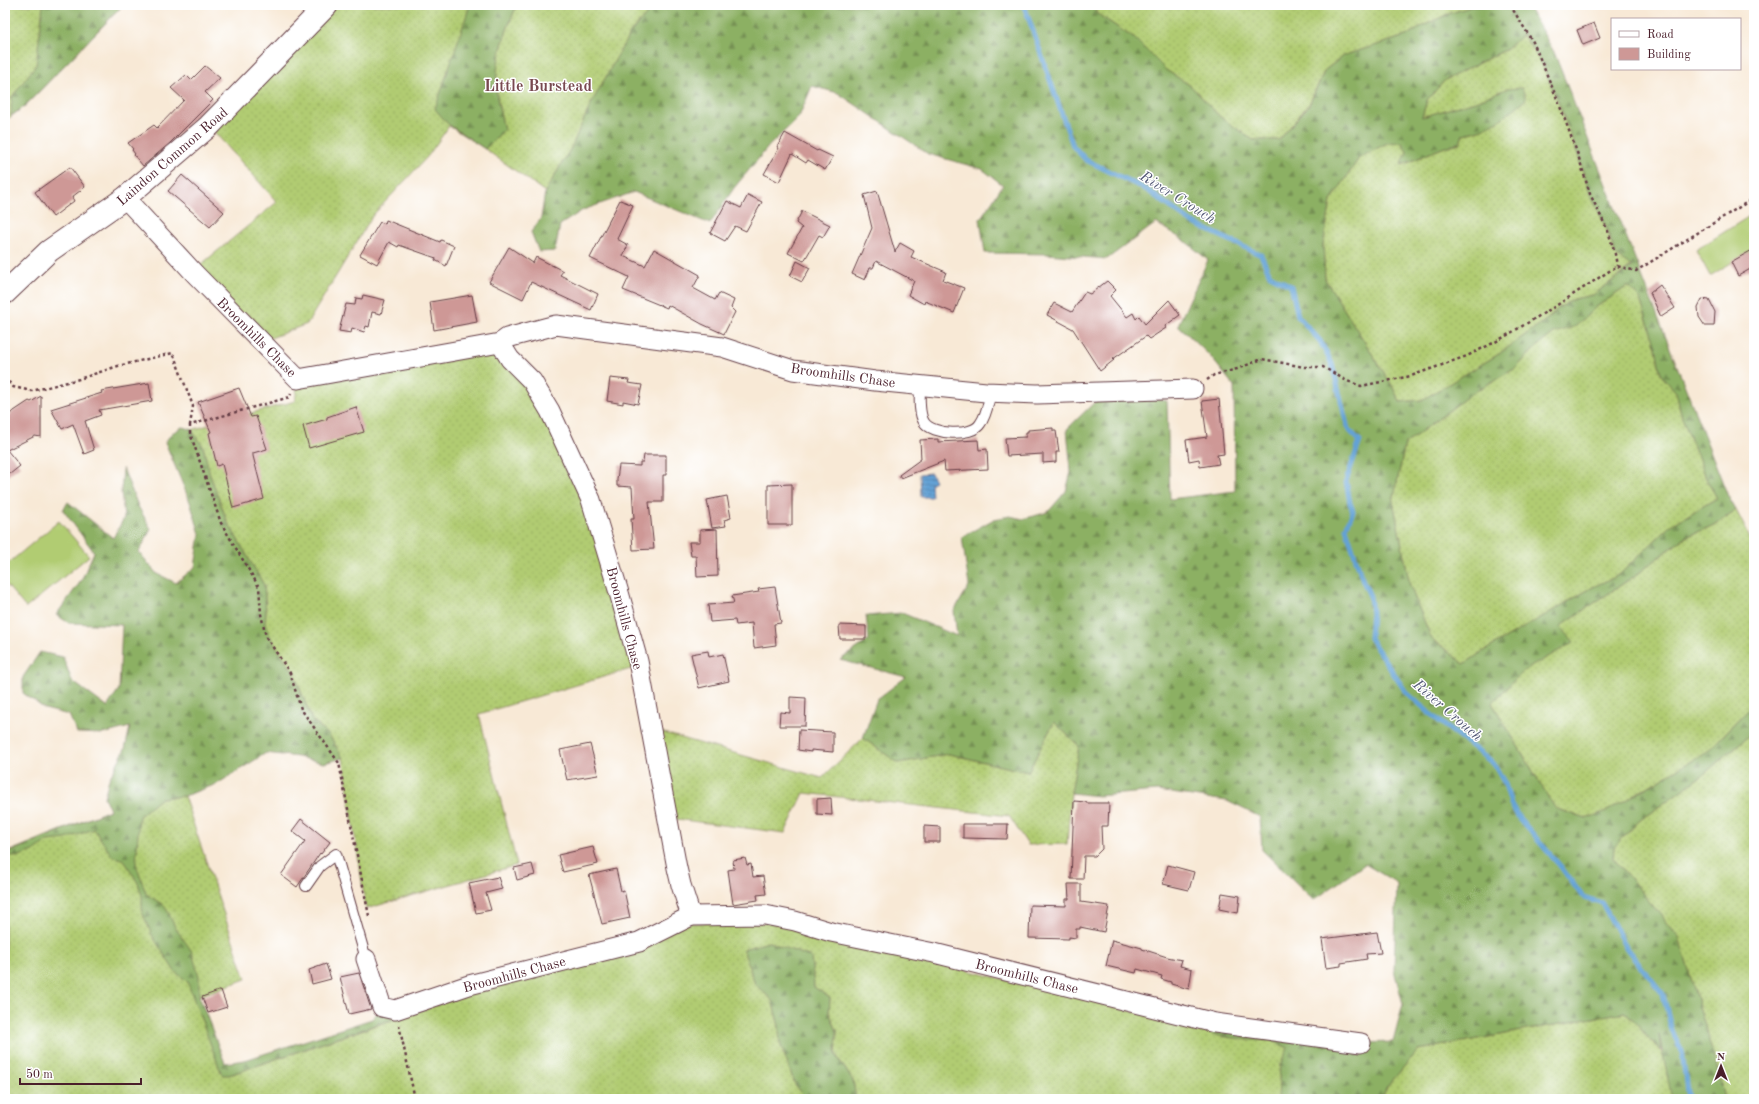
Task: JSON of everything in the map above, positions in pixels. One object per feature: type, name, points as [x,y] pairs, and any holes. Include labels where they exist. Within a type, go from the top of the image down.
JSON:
[{"type":"street","name":"Laindon Common Road","points":[[5,293],[49,251],[125,198],[209,126],[327,5]]},
{"type":"street","name":"Broomhills Chase","points":[[125,198],[195,274],[298,379],[500,343],[507,338],[556,325],[722,347],[793,370],[920,385],[991,392],[1037,394],[1193,389]]},
{"type":"street","name":"Broomhills Chase","points":[[500,343],[510,358],[532,381],[550,411],[591,500],[638,661],[680,885],[691,916]]},
{"type":"street","name":"Broomhills Chase","points":[[395,1010],[469,985],[639,942],[691,916],[758,915],[796,921],[832,932],[942,955],[1215,1023],[1362,1043]]},
{"type":"street","points":[[366,959],[382,1007],[395,1010]]},
{"type":"lane","points":[[920,385],[922,418],[925,424],[931,429],[947,432],[970,431],[980,425],[991,392]]},
{"type":"lane","points":[[306,886],[320,866],[336,854],[366,959]]},
{"type":"path","points":[[1510,5],[1533,42],[1558,101],[1578,155],[1590,194],[1608,231],[1617,266]]},
{"type":"path","points":[[1193,389],[1214,375],[1237,369],[1262,359],[1304,367],[1323,367],[1347,381],[1361,386],[1411,376],[1467,356],[1499,340],[1617,266],[1636,271],[1754,198]]},
{"type":"path","points":[[5,376],[13,387],[32,391],[79,379],[118,366],[173,353],[193,406],[190,433],[221,523],[259,587],[261,614],[266,637],[290,673],[301,709],[339,763],[369,919]]},
{"type":"path","points":[[190,425],[290,397],[298,379]]},
{"type":"path","points":[[395,1010],[415,1099]]},
{"type":"green space","points":[[5,5],[123,5],[25,106],[5,121]]},
{"type":"green space","points":[[43,5],[123,5],[25,106],[11,116],[12,97],[36,65]]},
{"type":"green space","points":[[327,5],[470,5],[464,25],[448,124],[485,149],[449,126],[428,156],[373,215],[307,324],[255,344],[187,276],[277,202],[209,126]]},
{"type":"green space","points":[[470,5],[517,5],[504,38],[497,72],[497,96],[504,130],[485,149],[448,124],[435,109]]},
{"type":"green space","points":[[517,5],[655,5],[630,34],[591,104],[571,148],[545,192],[485,149],[504,130],[497,96],[497,72],[504,38]]},
{"type":"green space","points":[[655,5],[1095,5],[1096,13],[1135,39],[1166,70],[1191,86],[1219,116],[1253,140],[1279,140],[1309,105],[1325,70],[1345,55],[1406,36],[1448,14],[1473,6],[1527,5],[1554,52],[1728,496],[1736,510],[1716,524],[1684,538],[1639,573],[1560,626],[1574,642],[1522,672],[1492,703],[1555,808],[1586,819],[1609,810],[1708,751],[1754,704],[1754,731],[1704,774],[1639,821],[1614,847],[1613,858],[1679,937],[1716,1065],[1724,1099],[1672,1099],[1659,1035],[1661,1051],[1625,1012],[1418,1050],[1387,1087],[1381,1099],[1278,1099],[1280,1065],[1288,1048],[1271,1040],[1248,1040],[1212,1035],[1202,1020],[1361,1043],[1393,1042],[1403,1004],[1394,970],[1397,883],[1365,864],[1314,900],[1262,850],[1260,817],[1227,801],[1157,791],[1098,796],[1071,793],[1079,746],[1054,722],[1028,772],[949,754],[898,763],[863,738],[877,699],[906,677],[840,660],[869,640],[866,616],[902,613],[957,636],[954,611],[969,586],[962,537],[994,519],[1010,516],[1023,519],[1048,512],[1066,491],[1071,472],[1067,429],[1106,391],[1167,401],[1170,499],[1235,491],[1234,386],[1210,356],[1178,325],[1208,260],[1185,241],[1156,223],[1107,259],[1047,254],[985,253],[980,219],[1003,185],[982,169],[928,154],[838,93],[812,86],[799,117],[769,146],[734,188],[710,224],[634,192],[583,210],[560,225],[555,251],[539,252],[531,232],[541,218],[545,192],[571,148],[591,104],[630,33]],"holes":[[[1523,34],[1543,66],[1558,101],[1578,155],[1590,194],[1608,231],[1615,254],[1632,267],[1593,295],[1574,299],[1557,309],[1550,317],[1499,354],[1422,400],[1400,402],[1391,384],[1325,279],[1323,245],[1331,201],[1359,158],[1387,143],[1402,142],[1407,152],[1401,165],[1437,150],[1460,143],[1463,134],[1473,132],[1490,125],[1526,99],[1522,88],[1506,89],[1479,100],[1422,117],[1427,100],[1445,80],[1507,49]],[[1628,286],[1640,299],[1656,347],[1661,375],[1676,392],[1682,417],[1708,482],[1717,498],[1670,526],[1619,575],[1593,587],[1464,664],[1431,638],[1410,586],[1393,501],[1405,444],[1472,393],[1516,368],[1536,347],[1554,333],[1576,326],[1596,307]]]},
{"type":"green space","points":[[1095,5],[1485,5],[1473,6],[1448,14],[1406,36],[1345,55],[1325,70],[1309,104],[1279,140],[1253,140],[1219,116],[1191,86],[1166,70],[1135,39],[1096,13]]},
{"type":"green space","points":[[1522,34],[1543,66],[1558,101],[1578,155],[1590,194],[1608,231],[1615,254],[1632,266],[1593,295],[1574,299],[1557,309],[1550,317],[1499,354],[1422,400],[1400,402],[1391,384],[1325,279],[1323,245],[1331,201],[1359,158],[1387,143],[1402,142],[1407,152],[1402,165],[1445,147],[1460,143],[1463,134],[1478,131],[1506,89],[1479,100],[1422,117],[1427,100],[1445,80],[1507,49]]},
{"type":"green space","points":[[1751,215],[1754,218],[1754,249],[1710,276],[1696,250]]},
{"type":"green space","points":[[1628,286],[1640,299],[1656,347],[1661,375],[1676,392],[1682,417],[1708,482],[1717,498],[1670,526],[1619,575],[1593,587],[1464,664],[1431,638],[1410,586],[1393,501],[1405,444],[1472,393],[1516,368],[1536,347],[1554,333],[1576,326],[1596,307]]},
{"type":"green space","points":[[500,343],[550,411],[644,665],[479,714],[517,865],[366,909],[343,758],[329,735],[312,720],[293,671],[273,642],[264,623],[266,612],[264,585],[227,521],[210,475],[203,446],[191,430],[295,401],[298,379]]},
{"type":"green space","points":[[182,427],[191,429],[203,446],[210,475],[227,521],[264,585],[266,612],[265,623],[273,642],[293,671],[312,720],[329,735],[343,758],[324,763],[298,757],[266,753],[217,784],[184,796],[161,798],[139,816],[136,864],[146,894],[165,906],[176,929],[191,950],[199,976],[199,996],[225,1063],[245,1060],[372,1019],[382,1007],[405,1016],[229,1075],[222,1075],[187,981],[175,972],[152,935],[142,912],[142,896],[138,883],[124,860],[112,856],[94,829],[66,839],[47,841],[34,851],[16,857],[5,854],[110,810],[104,797],[109,779],[125,749],[130,727],[103,734],[77,733],[69,715],[45,709],[23,693],[23,677],[40,652],[63,657],[72,681],[107,707],[119,689],[122,625],[69,623],[56,615],[81,581],[94,552],[63,510],[68,502],[113,538],[124,518],[121,492],[123,468],[138,506],[151,529],[139,552],[156,573],[176,583],[195,567],[200,534],[190,502],[165,442],[172,433]]},
{"type":"green space","points":[[1736,510],[1754,545],[1754,704],[1708,751],[1609,810],[1586,819],[1555,808],[1492,703],[1521,672],[1573,642],[1560,626],[1639,573],[1684,538],[1716,524]]},
{"type":"green space","points":[[59,521],[89,556],[26,608],[5,583],[5,566]]},
{"type":"green space","points":[[1054,722],[1079,746],[1071,793],[1067,844],[1028,845],[1009,816],[804,793],[785,833],[667,818],[650,729],[822,778],[863,738],[898,763],[949,754],[1028,772]]},
{"type":"green space","points":[[1754,731],[1754,1099],[1724,1099],[1716,1065],[1679,937],[1613,858],[1614,847],[1639,821],[1704,774]]},
{"type":"green space","points":[[184,796],[246,979],[199,996],[229,1075],[678,923],[777,923],[1248,1040],[1271,1040],[1289,1048],[1280,1065],[1280,1096],[1278,1099],[856,1099],[853,1081],[836,1055],[837,1031],[829,1012],[830,998],[814,987],[811,957],[769,942],[743,949],[755,984],[772,1000],[779,1026],[780,1043],[796,1087],[806,1099],[5,1099],[5,853],[110,810],[139,816],[161,798]]},
{"type":"green space","points":[[769,942],[811,957],[814,987],[830,998],[829,1012],[837,1031],[836,1055],[853,1081],[856,1099],[806,1099],[796,1087],[780,1043],[779,1026],[772,1000],[755,984],[743,949]]},
{"type":"green space","points":[[1625,1012],[1665,1056],[1677,1099],[1381,1099],[1387,1087],[1418,1050]]},
{"type":"water","points":[[931,473],[935,481],[931,483],[932,497],[921,497],[920,474]]},
{"type":"building","points":[[1594,23],[1600,38],[1583,45],[1577,30]]},
{"type":"building","points":[[205,66],[220,78],[205,92],[213,100],[170,143],[143,166],[134,155],[133,149],[128,143],[154,125],[157,128],[184,100],[171,88],[186,75],[191,80]]},
{"type":"building","points":[[785,133],[817,151],[818,150],[833,157],[825,170],[808,160],[806,163],[792,154],[779,182],[764,174],[779,148],[777,147]]},
{"type":"building","points":[[70,167],[85,187],[72,197],[74,201],[53,217],[35,192]]},
{"type":"building","points":[[182,175],[224,212],[210,227],[168,191]]},
{"type":"building","points":[[877,191],[895,252],[900,243],[914,251],[911,257],[946,272],[943,280],[964,288],[954,313],[925,301],[924,304],[908,295],[914,281],[876,261],[873,268],[870,268],[865,280],[852,274],[872,228],[864,195]]},
{"type":"building","points":[[748,195],[762,202],[746,231],[735,226],[725,241],[710,233],[727,201],[741,208]]},
{"type":"building","points":[[620,200],[633,205],[617,239],[628,245],[623,256],[645,266],[654,249],[700,275],[693,288],[715,300],[719,293],[734,300],[731,308],[735,312],[724,334],[702,324],[668,305],[667,308],[623,290],[629,277],[590,258]]},
{"type":"building","points":[[802,211],[830,225],[823,237],[819,235],[804,261],[788,253],[802,228],[796,223]]},
{"type":"building","points":[[386,220],[440,242],[441,240],[454,246],[446,266],[435,260],[436,258],[399,245],[398,247],[389,242],[377,264],[360,255],[380,222],[385,224]]},
{"type":"building","points":[[509,247],[533,263],[536,257],[563,271],[560,275],[598,294],[591,310],[531,282],[523,299],[489,282]]},
{"type":"building","points":[[1754,249],[1754,267],[1738,276],[1731,262]]},
{"type":"building","points":[[797,261],[810,268],[802,282],[790,276]]},
{"type":"building","points":[[1107,281],[1116,290],[1110,296],[1127,317],[1133,313],[1136,319],[1139,316],[1145,324],[1169,300],[1180,315],[1165,326],[1166,328],[1149,339],[1146,336],[1113,359],[1114,360],[1100,371],[1073,329],[1047,315],[1054,303],[1072,312],[1085,292],[1090,294]]},
{"type":"building","points":[[1660,285],[1675,308],[1661,317],[1650,293]]},
{"type":"building","points":[[363,295],[385,300],[381,314],[372,312],[369,327],[366,326],[364,332],[352,328],[351,333],[339,331],[346,304],[355,305],[356,298],[362,299]]},
{"type":"building","points":[[472,295],[477,322],[434,330],[430,302]]},
{"type":"building","points":[[1702,299],[1709,300],[1715,312],[1714,326],[1705,326],[1699,317],[1698,307]]},
{"type":"building","points":[[610,378],[629,380],[628,383],[642,385],[638,404],[623,401],[623,404],[607,401]]},
{"type":"building","points":[[149,383],[152,401],[99,410],[101,415],[85,421],[94,450],[84,454],[73,424],[62,429],[51,409],[102,393],[101,391]]},
{"type":"building","points":[[239,388],[251,417],[256,416],[267,449],[253,453],[264,499],[233,508],[222,464],[217,466],[209,433],[211,432],[198,402]]},
{"type":"building","points":[[41,396],[41,437],[35,436],[7,450],[20,466],[5,478],[5,417],[29,401],[31,402]]},
{"type":"building","points":[[1219,399],[1224,454],[1217,455],[1219,464],[1200,467],[1199,459],[1189,461],[1186,440],[1207,437],[1202,401]]},
{"type":"building","points":[[356,407],[364,432],[309,448],[303,426],[327,419],[327,417]]},
{"type":"building","points":[[1053,428],[1053,431],[1056,431],[1059,452],[1056,452],[1056,462],[1043,463],[1043,454],[1007,456],[1005,438],[1026,437],[1026,432],[1028,432],[1028,430]]},
{"type":"building","points":[[938,439],[938,442],[978,440],[979,450],[987,449],[988,469],[945,471],[944,461],[901,478],[899,475],[921,459],[920,440]]},
{"type":"building","points":[[644,455],[666,455],[666,475],[663,475],[663,502],[649,502],[654,549],[633,550],[631,519],[634,519],[632,487],[617,486],[617,479],[619,465],[640,466],[640,462],[643,462]]},
{"type":"building","points":[[792,484],[792,525],[768,525],[768,485]]},
{"type":"building","points":[[727,496],[731,518],[724,520],[726,526],[712,528],[707,500]]},
{"type":"building","points":[[717,529],[718,576],[697,577],[696,556],[691,556],[689,542],[700,542],[700,530]]},
{"type":"building","points":[[775,587],[781,623],[774,624],[776,645],[754,648],[752,623],[736,625],[735,620],[710,622],[708,605],[734,603],[732,596],[759,592],[758,589]]},
{"type":"building","points":[[839,625],[866,626],[866,639],[840,639]]},
{"type":"building","points":[[708,651],[709,657],[723,654],[729,681],[699,688],[691,654]]},
{"type":"building","points":[[790,697],[806,698],[805,726],[779,726],[780,712],[790,713]]},
{"type":"building","points":[[799,730],[833,732],[833,752],[811,750],[811,752],[798,750]]},
{"type":"building","points":[[590,744],[598,775],[567,780],[560,750]]},
{"type":"building","points":[[831,798],[832,815],[817,814],[817,799]]},
{"type":"building","points":[[1074,801],[1086,803],[1109,803],[1108,826],[1101,826],[1102,849],[1095,856],[1084,856],[1083,879],[1071,879]]},
{"type":"building","points":[[301,819],[330,842],[321,854],[320,853],[297,887],[281,875],[305,841],[292,831]]},
{"type":"building","points":[[963,824],[1008,824],[1007,839],[963,838]]},
{"type":"building","points":[[924,826],[940,827],[940,842],[924,842]]},
{"type":"building","points":[[593,847],[598,864],[563,872],[558,855]]},
{"type":"building","points":[[745,858],[747,865],[751,864],[753,877],[763,876],[766,894],[757,895],[758,900],[733,904],[728,870],[734,869],[733,860]]},
{"type":"building","points":[[532,864],[535,875],[517,880],[514,868]]},
{"type":"building","points":[[1168,865],[1194,872],[1189,890],[1163,884]]},
{"type":"building","points":[[616,869],[621,891],[624,890],[630,918],[602,924],[589,875]]},
{"type":"building","points":[[498,877],[502,889],[486,893],[491,910],[476,913],[469,883]]},
{"type":"building","points":[[1068,884],[1081,884],[1081,902],[1109,906],[1104,932],[1080,927],[1080,929],[1076,929],[1076,938],[1029,938],[1030,905],[1066,906],[1066,899],[1069,899]]},
{"type":"building","points":[[1222,893],[1240,896],[1238,913],[1219,909]]},
{"type":"building","points":[[1377,932],[1381,953],[1366,954],[1367,959],[1341,963],[1341,966],[1326,968],[1322,939]]},
{"type":"building","points":[[1112,940],[1142,948],[1167,957],[1182,960],[1180,966],[1192,969],[1189,989],[1171,984],[1171,982],[1161,979],[1162,976],[1137,969],[1136,973],[1106,966]]},
{"type":"building","points":[[326,964],[331,979],[312,984],[309,970]]},
{"type":"building","points":[[359,973],[371,1009],[349,1014],[340,977]]},
{"type":"building","points":[[221,990],[227,1007],[208,1013],[202,997]]},
{"type":"waterway","name":"River Crouch","points":[[1024,5],[1073,146],[1086,160],[1147,190],[1191,222],[1261,255],[1270,275],[1291,286],[1298,316],[1320,341],[1332,364],[1348,429],[1360,441],[1346,481],[1353,511],[1346,528],[1363,581],[1370,596],[1372,613],[1370,638],[1406,692],[1434,717],[1494,764],[1505,784],[1511,804],[1519,818],[1561,867],[1582,896],[1602,903],[1627,949],[1663,994],[1672,1031],[1682,1051],[1688,1099]]},
{"type":"district","name":"Little Burstead","points":[[538,85]]}]
